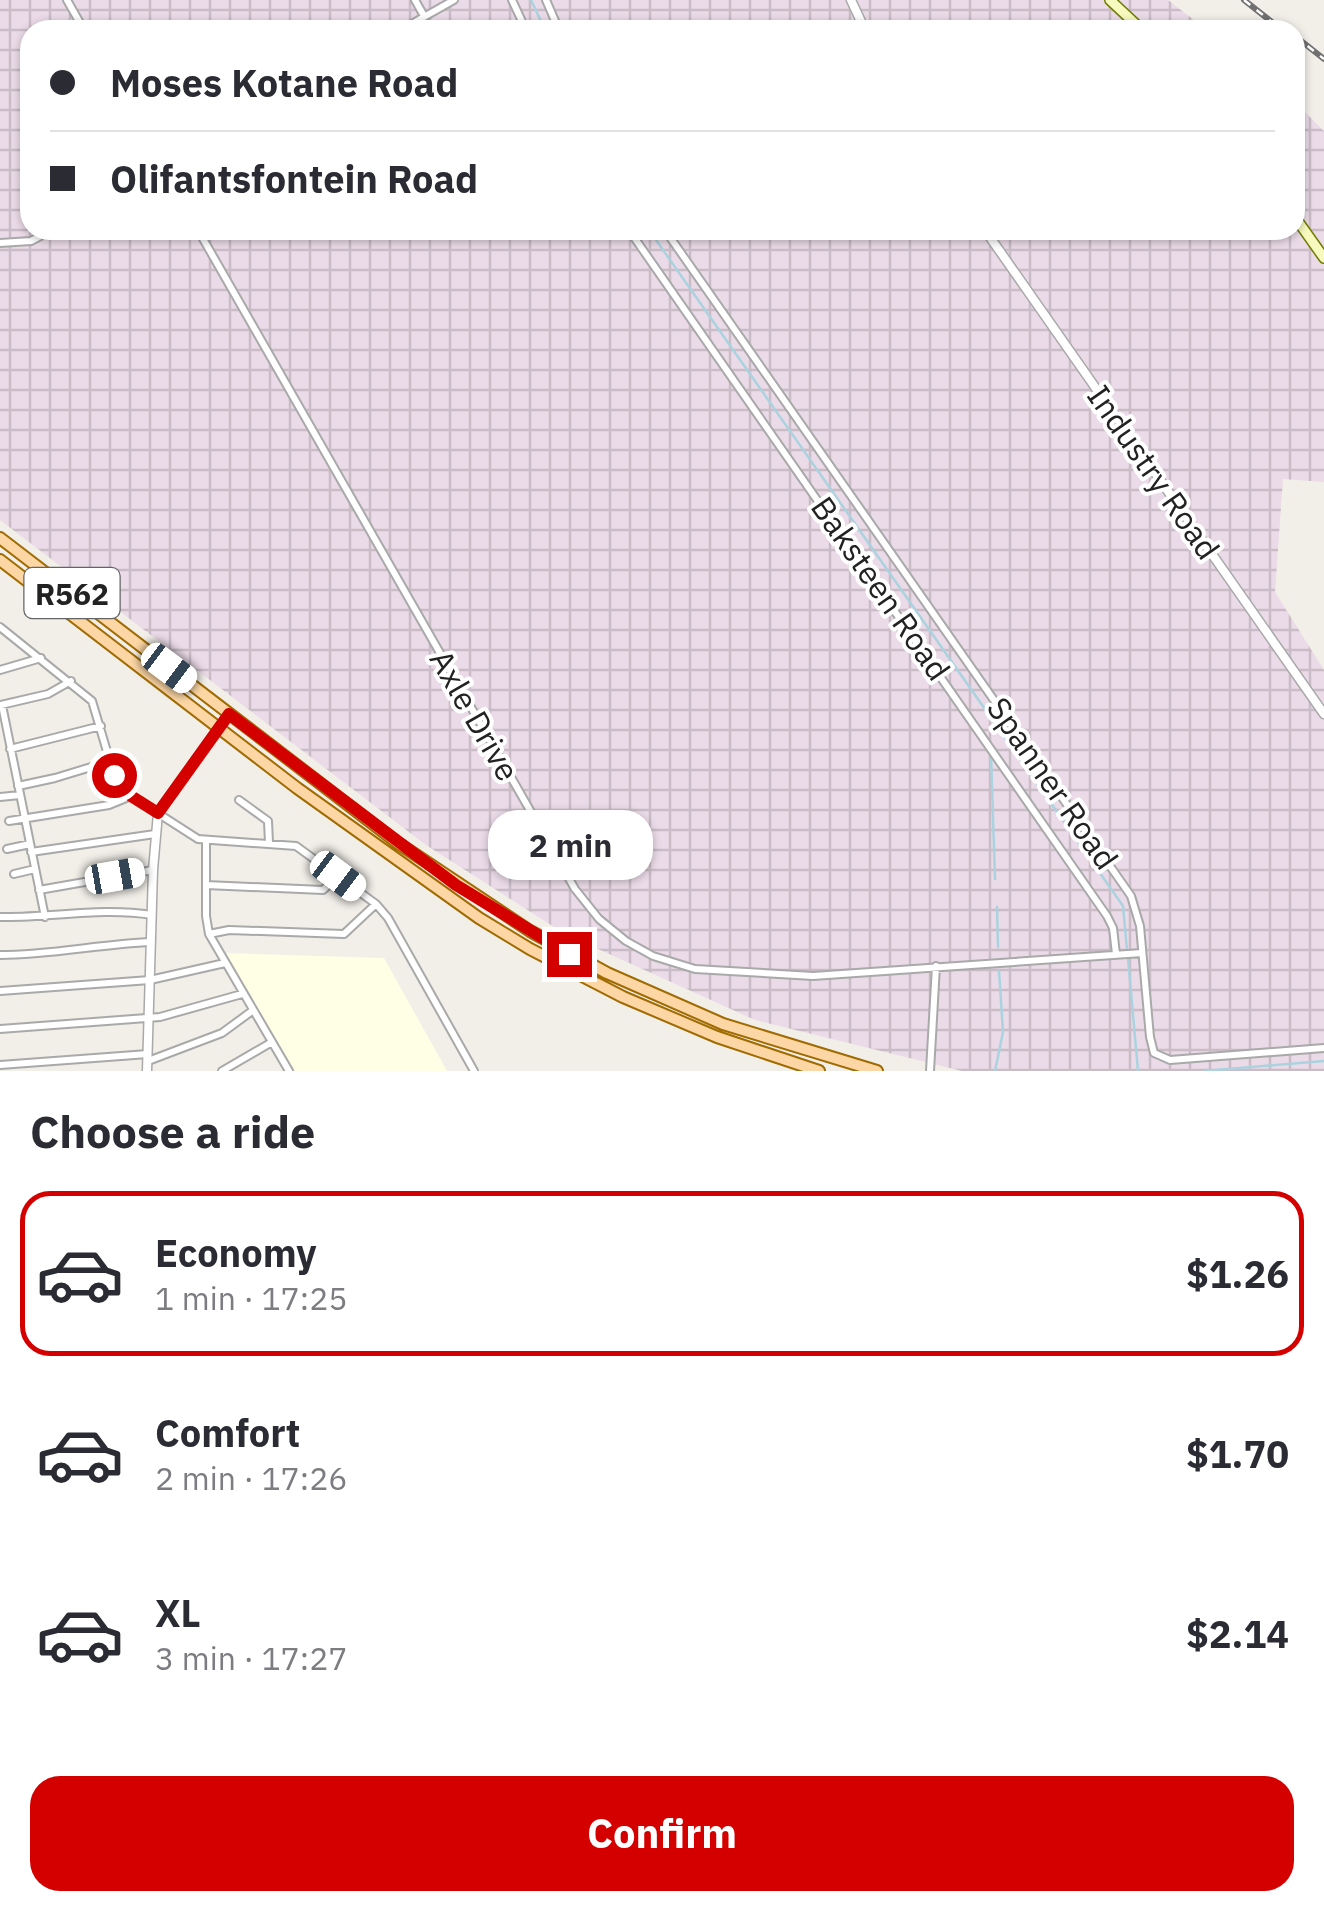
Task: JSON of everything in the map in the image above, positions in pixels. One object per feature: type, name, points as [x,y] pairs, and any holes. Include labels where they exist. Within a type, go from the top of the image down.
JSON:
[{"type":"main road","points":[[1110,0],[1131,20]]},
{"type":"main road","points":[[1305,231],[1324,258]]},
{"type":"main road","name":"R562","points":[[0,538],[456,885],[569,954],[723,1024],[877,1071]]},
{"type":"main road","name":"R562","points":[[0,560],[446,896],[530,949],[670,1018],[819,1071]]},
{"type":"street","points":[[415,0],[424,16]]},
{"type":"street","points":[[417,20],[454,0]]},
{"type":"street","points":[[0,244],[33,240]]},
{"type":"street","name":"Axle Drive","points":[[204,240],[516,788],[576,890],[598,919],[641,950],[695,968],[813,976],[1138,953]]},
{"type":"street","name":"Baksteen Road","points":[[637,240],[1107,916],[1119,954]]},
{"type":"street","name":"Spanner Road","points":[[672,240],[1130,896],[1138,913],[1138,953],[1152,1048],[1159,1057],[1170,1060],[1324,1048]]},
{"type":"street","name":"Industry Road","points":[[991,240],[1324,714]]},
{"type":"street","points":[[3,631],[92,701],[114,775],[131,796],[190,836],[206,842],[302,848],[376,904],[388,918],[474,1071]]},
{"type":"street","points":[[0,670],[41,658]]},
{"type":"street","points":[[45,917],[1,705],[48,694],[71,681]]},
{"type":"street","points":[[147,1071],[158,813],[229,714]]},
{"type":"street","points":[[10,749],[102,726]]},
{"type":"street","points":[[0,797],[110,761]]},
{"type":"street","points":[[8,821],[109,804],[131,796]]},
{"type":"street","points":[[239,800],[268,821],[269,843]]},
{"type":"street","points":[[7,849],[155,834]]},
{"type":"street","points":[[206,842],[209,934],[289,1071]]},
{"type":"street","points":[[14,874],[35,869]]},
{"type":"street","points":[[39,890],[154,870]]},
{"type":"street","points":[[206,885],[323,890],[338,876]]},
{"type":"street","points":[[209,934],[229,930],[344,934],[376,904]]},
{"type":"street","points":[[0,917],[45,917],[106,909],[152,915]]},
{"type":"street","points":[[0,955],[47,955],[152,942]]},
{"type":"street","points":[[0,992],[150,980],[225,963]]},
{"type":"street","points":[[930,1071],[936,966]]},
{"type":"street","points":[[0,1029],[149,1017],[242,994]]},
{"type":"street","points":[[0,1065],[148,1058],[222,1033],[252,1011]]},
{"type":"street","points":[[222,1071],[272,1042]]},
{"type":"shaded area","points":[[0,0],[1168,0],[1194,20],[20,20],[20,240],[1305,240],[1305,112],[1324,131],[1324,482],[1283,479],[1275,592],[1324,670],[1324,1071],[962,1071],[755,1020],[565,934],[426,845],[0,520]]},
{"type":"shaded area","points":[[226,953],[384,958],[447,1071],[295,1071]]},
{"type":"waterway","points":[[531,0],[540,20]]},
{"type":"waterway","points":[[656,240],[1123,906],[1127,950]]},
{"type":"waterway","points":[[991,755],[995,879]]},
{"type":"waterway","points":[[997,907],[998,947]]},
{"type":"waterway","points":[[1128,958],[1138,1071]]},
{"type":"waterway","points":[[995,1071],[1003,1032],[999,971]]},
{"type":"waterway","points":[[1204,1071],[1324,1061]]},
{"type":"railway","points":[[1244,0],[1269,20]]},
{"type":"railway","points":[[1305,44],[1324,59]]},
{"type":"route","points":[[114,775],[131,796],[158,813],[229,714],[456,885],[569,954]]}]
